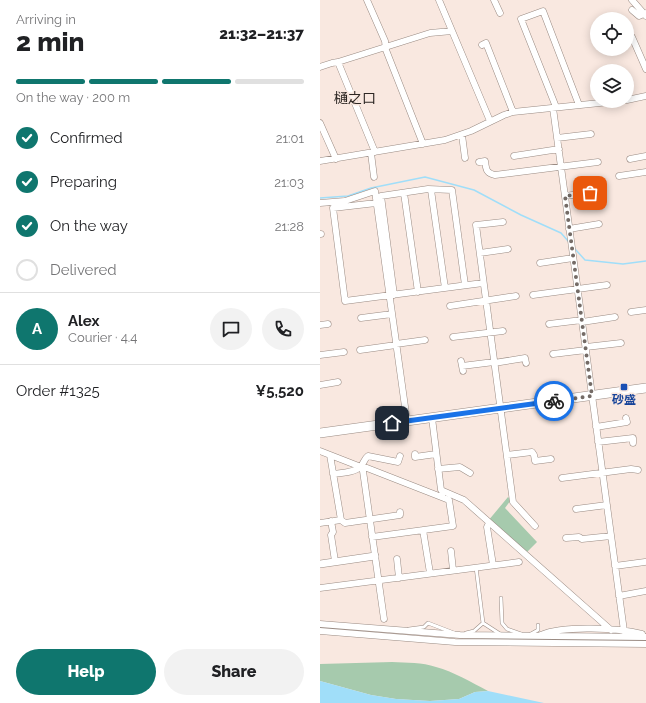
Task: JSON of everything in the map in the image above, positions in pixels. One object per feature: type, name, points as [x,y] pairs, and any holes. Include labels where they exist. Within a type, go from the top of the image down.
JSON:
[{"type":"main road","points":[[320,433],[646,388]]},
{"type":"street","points":[[367,0],[385,41],[423,144]]},
{"type":"street","points":[[439,0],[490,122]]},
{"type":"street","points":[[494,0],[500,13]]},
{"type":"street","points":[[632,0],[645,15]]},
{"type":"street","points":[[632,10],[639,16],[645,15]]},
{"type":"street","points":[[580,105],[543,11],[521,19],[554,108],[624,631]]},
{"type":"street","points":[[320,67],[430,33],[452,31]]},
{"type":"street","points":[[634,42],[646,70]]},
{"type":"street","points":[[482,45],[486,43],[513,112]]},
{"type":"street","points":[[338,62],[373,153],[374,177]]},
{"type":"street","points":[[634,99],[646,96]]},
{"type":"street","points":[[320,162],[445,140],[462,135],[513,112],[590,104]]},
{"type":"street","points":[[320,123],[336,159]]},
{"type":"street","points":[[557,138],[591,134]]},
{"type":"street","points":[[462,135],[465,158]]},
{"type":"street","points":[[514,156],[559,149]]},
{"type":"street","points":[[630,159],[646,156]]},
{"type":"street","points":[[479,162],[485,161],[487,171],[495,175],[598,162]]},
{"type":"street","points":[[619,176],[646,172]]},
{"type":"street","points":[[565,196],[602,191],[602,186]]},
{"type":"street","points":[[320,204],[345,201],[375,190],[376,203],[380,214],[386,252],[392,314],[407,421]]},
{"type":"street","points":[[431,190],[445,288]]},
{"type":"street","points":[[380,214],[381,196],[431,190],[452,190],[465,286]]},
{"type":"street","points":[[404,193],[418,292]]},
{"type":"street","points":[[376,203],[332,208],[346,301],[484,283]]},
{"type":"street","points":[[502,222],[476,225],[514,502],[535,526]]},
{"type":"street","points":[[569,228],[599,224]]},
{"type":"street","points":[[480,253],[508,249]]},
{"type":"street","points":[[540,263],[573,258]]},
{"type":"street","points":[[533,295],[607,285]]},
{"type":"street","points":[[450,306],[516,296]]},
{"type":"street","points":[[631,312],[646,310]]},
{"type":"street","points":[[361,318],[392,314]]},
{"type":"street","points":[[549,324],[615,318]]},
{"type":"street","points":[[320,325],[328,324]]},
{"type":"street","points":[[453,337],[503,330]]},
{"type":"street","points":[[360,350],[425,340]]},
{"type":"street","points":[[553,354],[621,343]]},
{"type":"street","points":[[320,355],[344,352]]},
{"type":"street","points":[[462,366],[525,358],[526,363]]},
{"type":"street","points":[[320,385],[338,382]]},
{"type":"street","points":[[372,537],[453,526],[449,500],[442,494],[441,490],[432,418]]},
{"type":"street","points":[[596,427],[627,422],[626,418]]},
{"type":"street","points":[[598,442],[632,438],[633,443]]},
{"type":"street","points":[[320,451],[360,467],[464,500],[488,524],[610,630]]},
{"type":"street","points":[[507,455],[532,452],[535,461],[551,459]]},
{"type":"street","points":[[414,454],[415,457],[436,454]]},
{"type":"street","points":[[330,455],[341,520]]},
{"type":"street","points":[[333,474],[355,471],[368,456],[398,462],[400,456]]},
{"type":"street","points":[[360,467],[363,471],[384,619]]},
{"type":"street","points":[[438,469],[460,467],[470,473]]},
{"type":"street","points":[[562,478],[638,470]]},
{"type":"street","points":[[576,509],[607,505]]},
{"type":"street","points":[[320,523],[341,520],[345,523],[400,515],[400,512]]},
{"type":"street","points":[[331,521],[333,532],[331,535],[335,562]]},
{"type":"street","points":[[488,524],[493,565]]},
{"type":"street","points":[[423,530],[430,573]]},
{"type":"street","points":[[566,538],[579,537],[582,539],[611,536]]},
{"type":"street","points":[[451,551],[453,570]]},
{"type":"street","points":[[320,564],[375,556]]},
{"type":"street","points":[[397,559],[399,578]]},
{"type":"street","points":[[320,588],[519,562]]},
{"type":"street","points":[[615,566],[645,562]]},
{"type":"street","points":[[619,596],[646,591]]},
{"type":"street","points":[[320,624],[460,635],[646,636]]},
{"type":"street","points":[[537,636],[557,630],[610,630],[624,631],[646,636]]},
{"type":"street","points":[[320,632],[455,642],[646,644]]},
{"type":"lane","points":[[476,567],[483,623],[503,636]]},
{"type":"lane","points":[[501,598],[502,623],[505,628],[527,636],[538,630],[538,625]]},
{"type":"lane","points":[[396,630],[424,627],[428,623],[460,635],[474,631],[483,623]]},
{"type":"green space","points":[[508,497],[511,500],[505,508],[537,542],[525,554],[488,521]]},
{"type":"green space","points":[[392,662],[431,665],[456,674],[488,691],[475,692],[459,699],[430,701],[396,699],[371,695],[320,681],[320,664]]},
{"type":"water","points":[[320,681],[371,695],[396,699],[430,701],[459,699],[475,692],[488,691],[544,703],[320,703]]},
{"type":"waterway","points":[[320,198],[348,196],[371,188],[425,177],[474,190],[521,215],[561,233],[569,242]]},
{"type":"waterway","points":[[575,249],[585,260],[623,264],[646,261]]},
{"type":"way so far","points":[[554,401],[592,396],[565,196],[590,193]]},
{"type":"place","name":"砂盛","points":[[624,387]]},
{"type":"district","name":"樋之口","points":[[355,98]]},
{"type":"route","points":[[392,423],[554,401]]}]
